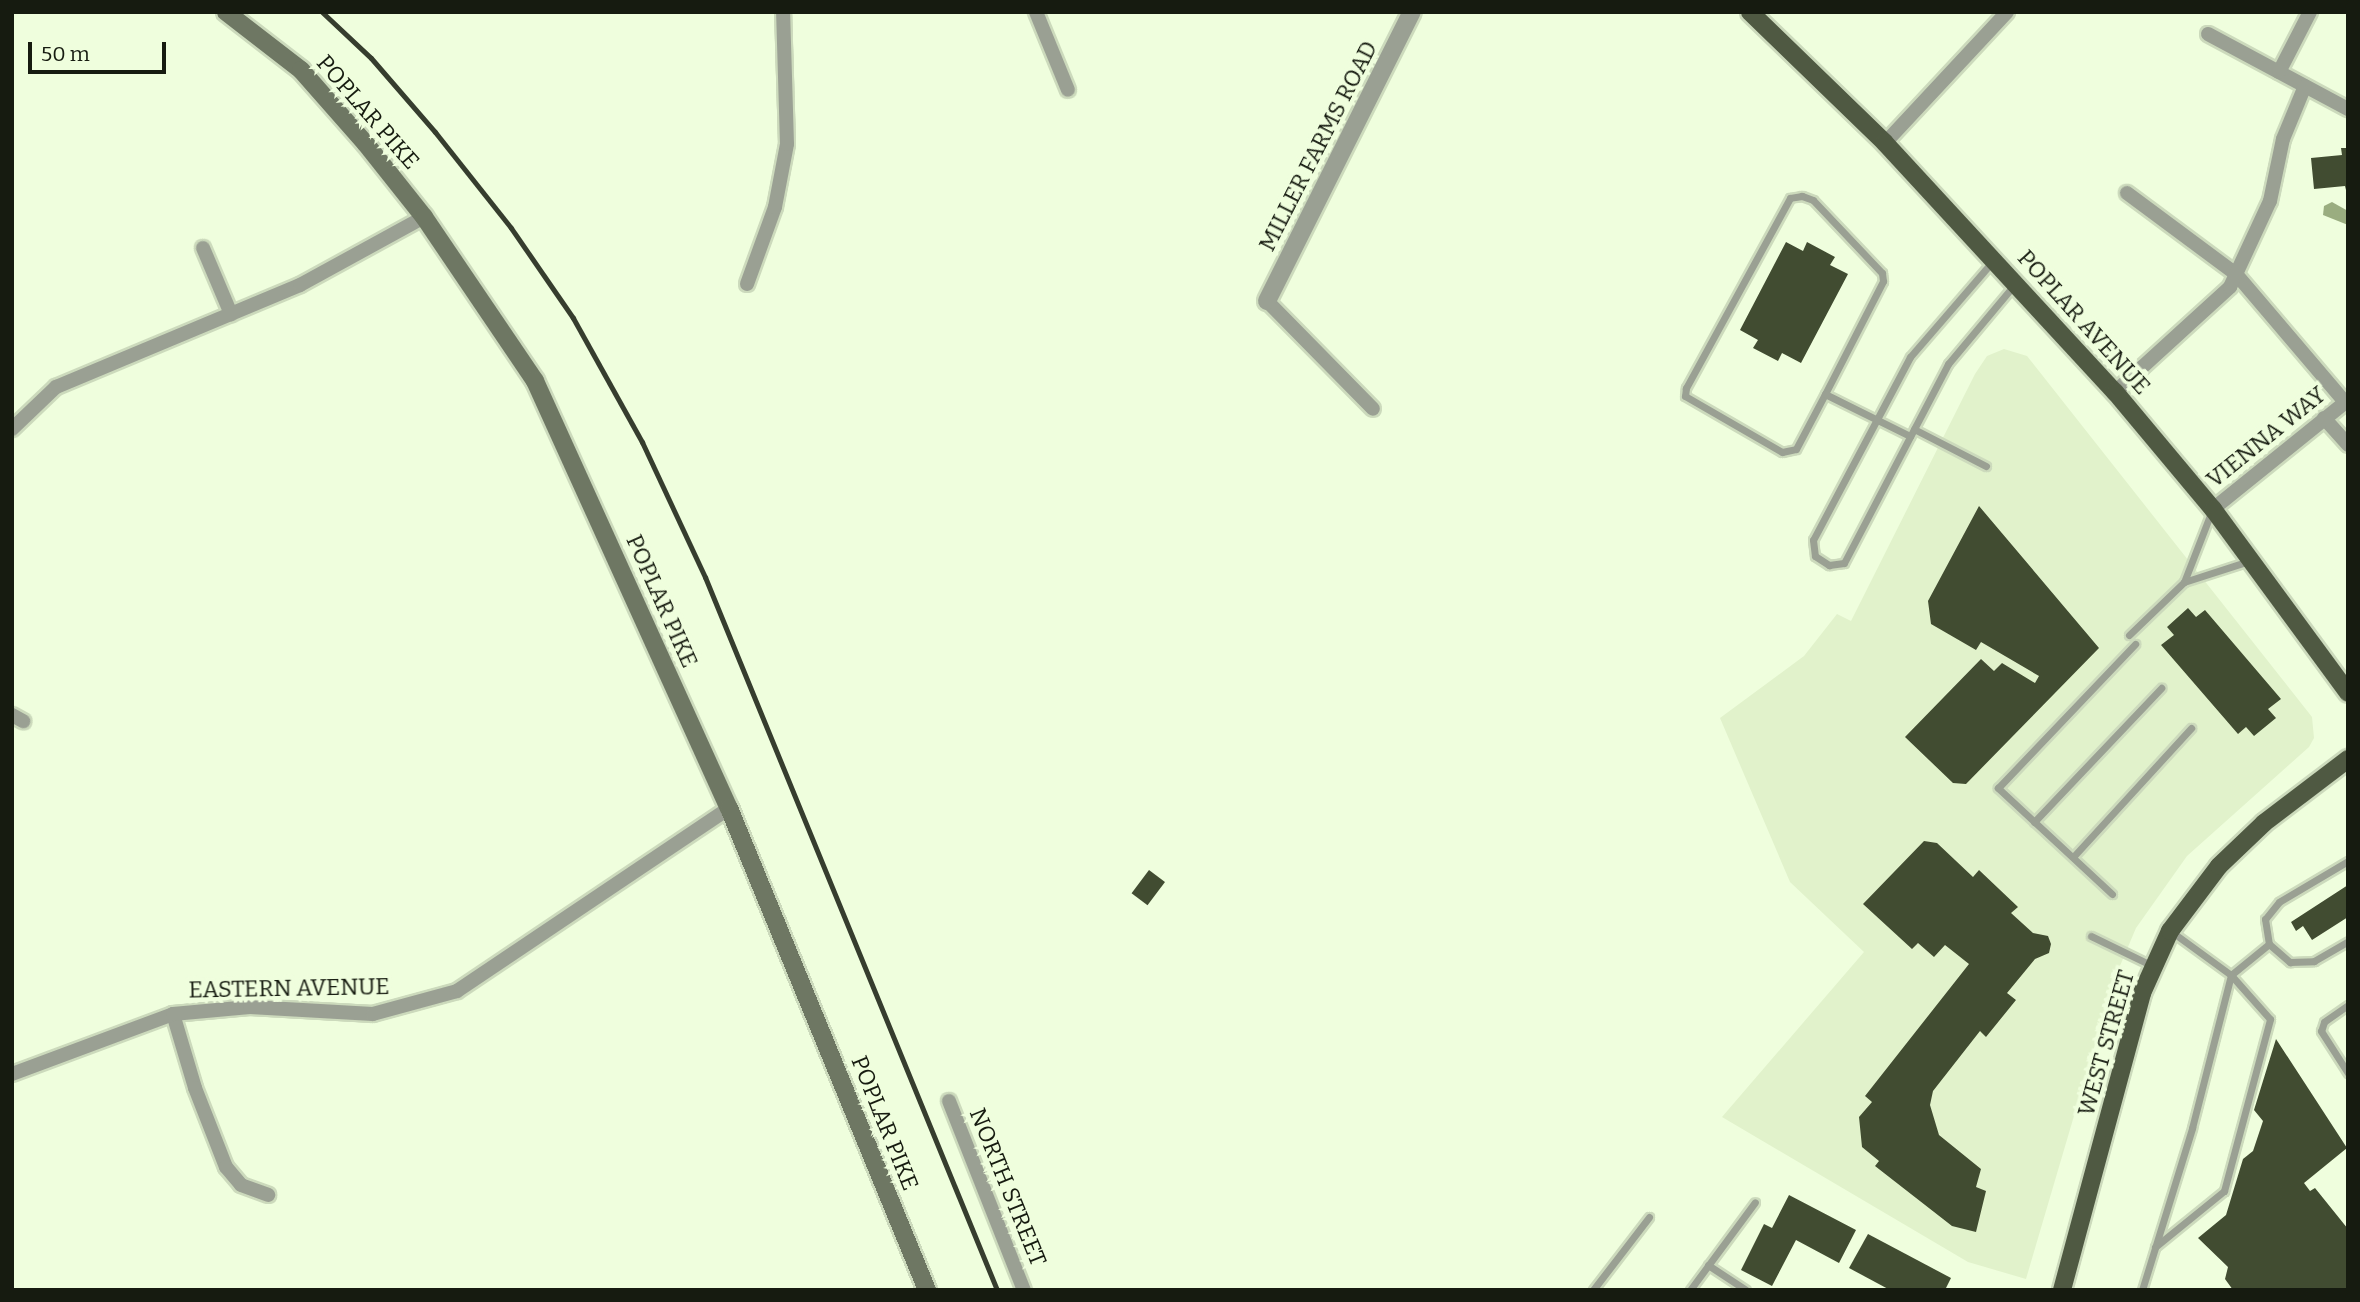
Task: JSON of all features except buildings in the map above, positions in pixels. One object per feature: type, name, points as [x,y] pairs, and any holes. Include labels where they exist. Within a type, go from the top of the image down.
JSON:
[{"type":"main road","name":"POPLAR PIKE","points":[[226,12],[301,70],[424,217],[535,381],[729,808],[926,1290]]},
{"type":"main road","name":"POPLAR AVENUE","points":[[1751,12],[1885,143],[1995,258],[2115,392],[2213,509],[2348,693]]},
{"type":"main road","name":"WEST STREET","points":[[2062,1290],[2153,966],[2170,931],[2219,866],[2264,823],[2348,758]]},
{"type":"street","points":[[747,284],[775,207],[787,144],[783,12]]},
{"type":"street","points":[[1035,12],[1068,90]]},
{"type":"street","name":"MILLER FARMS ROAD","points":[[1267,301],[1412,12]]},
{"type":"street","points":[[1885,143],[2007,12]]},
{"type":"street","points":[[2279,72],[2310,12]]},
{"type":"street","points":[[2208,34],[2348,109]]},
{"type":"street","points":[[2115,392],[2211,306],[2236,274],[2270,201],[2283,139],[2305,86]]},
{"type":"street","points":[[2127,193],[2236,274],[2346,401]]},
{"type":"street","points":[[12,429],[56,387],[300,285],[424,217]]},
{"type":"street","points":[[203,248],[231,314]]},
{"type":"street","points":[[1267,301],[1373,409]]},
{"type":"street","name":"VIENNA WAY","points":[[2213,509],[2346,401]]},
{"type":"street","points":[[2324,418],[2348,445]]},
{"type":"street","name":"EASTERN AVENUE","points":[[12,1074],[173,1014],[250,1007],[373,1014],[457,991],[729,808]]},
{"type":"street","points":[[173,1014],[195,1088],[226,1167],[241,1185],[268,1195]]},
{"type":"street","name":"NORTH STREET","points":[[949,1101],[1024,1290]]},
{"type":"lane","points":[[1802,196],[1813,200],[1839,227],[1882,273],[1883,281],[1825,394],[1790,452],[1691,404],[1685,396],[1790,198],[1802,196]]},
{"type":"lane","points":[[1995,258],[1910,358],[1813,540],[1815,556],[1829,565],[1844,563],[1948,364],[2017,282]]},
{"type":"lane","points":[[1825,394],[1986,466]]},
{"type":"lane","points":[[2129,635],[2183,582],[2213,509]]},
{"type":"lane","points":[[2183,582],[2250,560]]},
{"type":"lane","points":[[2112,894],[1998,788],[2135,644]]},
{"type":"lane","points":[[2034,822],[2161,688]]},
{"type":"lane","points":[[2073,857],[2191,728]]},
{"type":"lane","points":[[2348,861],[2279,902],[2265,919],[2269,944],[2290,962],[2314,961],[2348,941]]},
{"type":"lane","points":[[2155,1247],[2224,1191],[2270,1019],[2231,975],[2170,931]]},
{"type":"lane","points":[[2091,936],[2153,966]]},
{"type":"lane","points":[[2142,1290],[2192,1128],[2231,975],[2269,944]]},
{"type":"lane","points":[[2348,1005],[2323,1022],[2321,1031],[2348,1073]]},
{"type":"lane","points":[[1690,1290],[1755,1202]]},
{"type":"lane","points":[[1593,1290],[1649,1217]]},
{"type":"lane","points":[[1708,1265],[1746,1290]]},
{"type":"shaded area","points":[[2332,202],[2348,211],[2348,225],[2323,215],[2324,206]]},
{"type":"shaded area","points":[[2004,349],[2027,356],[2312,717],[2314,738],[2309,747],[2187,856],[2136,928],[2114,980],[2026,1279],[1968,1262],[1722,1117],[1864,952],[1790,882],[1720,718],[1804,656],[1837,614],[1851,621],[1975,374],[1987,356]]},
{"type":"railway","points":[[322,12],[371,58],[435,132],[511,228],[573,318],[642,442],[705,577],[997,1290]]}]
